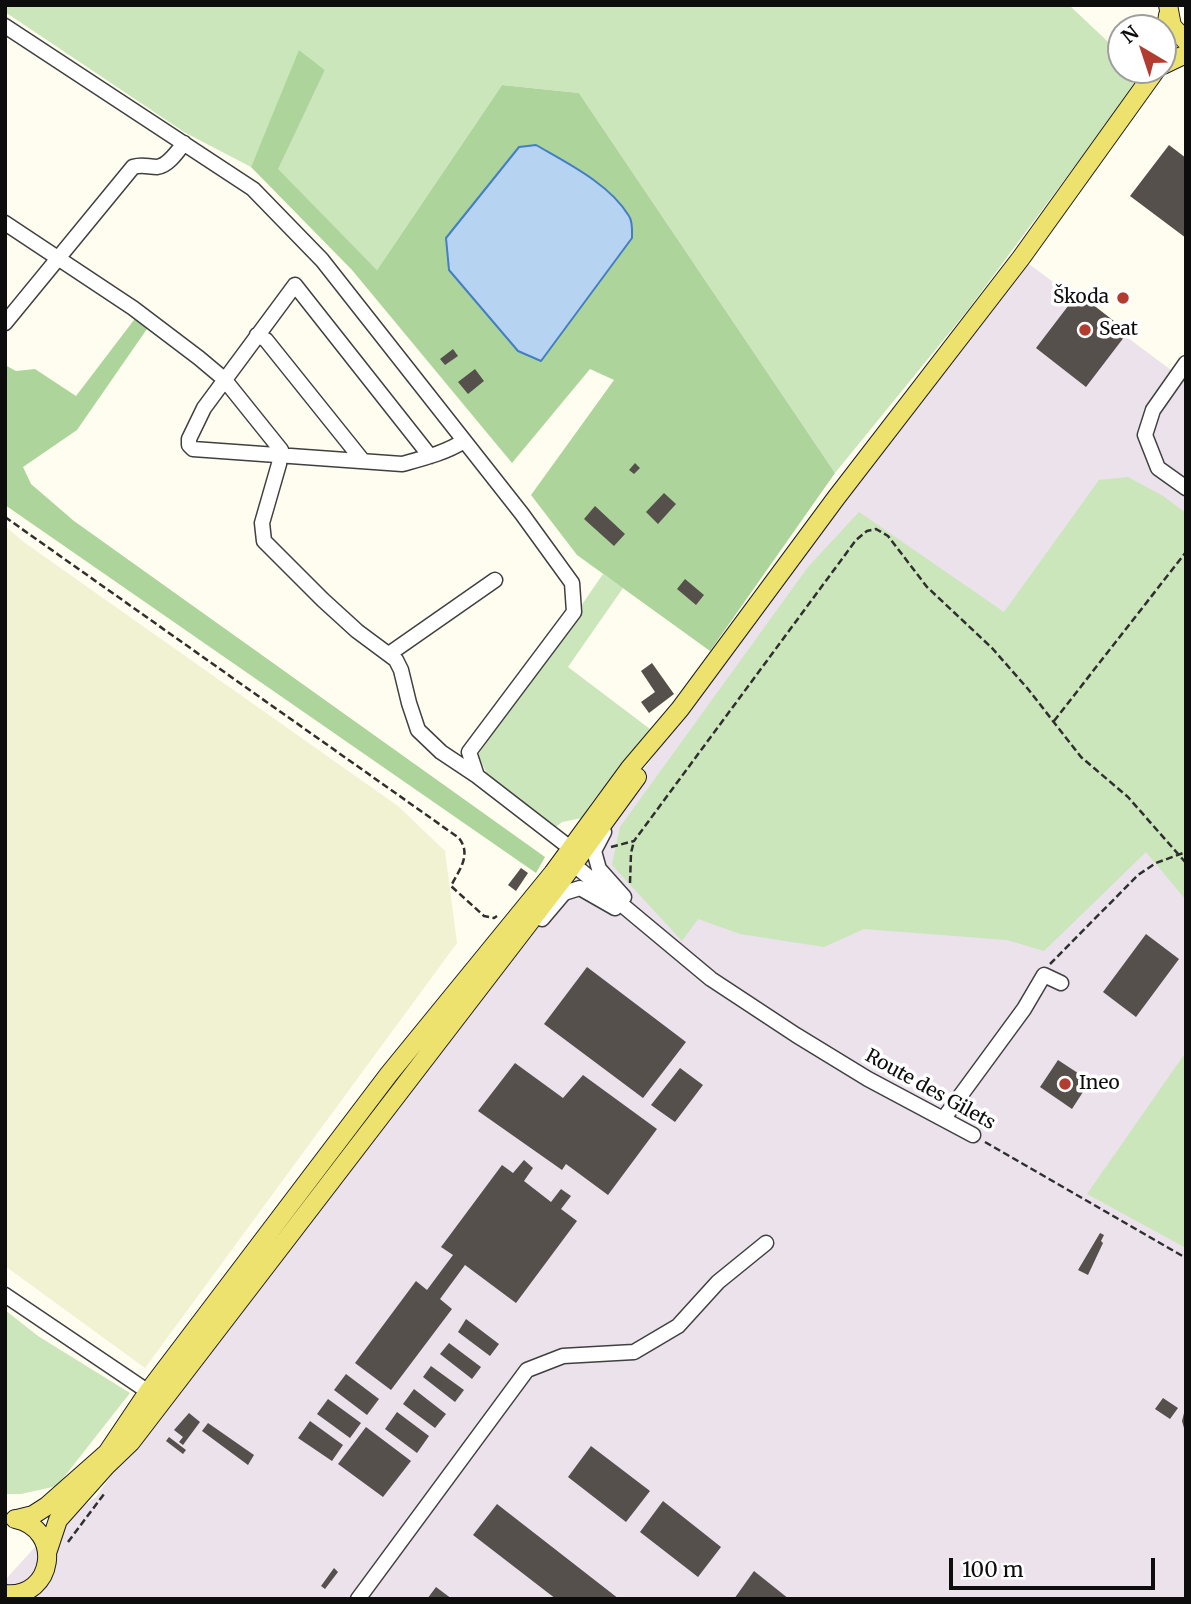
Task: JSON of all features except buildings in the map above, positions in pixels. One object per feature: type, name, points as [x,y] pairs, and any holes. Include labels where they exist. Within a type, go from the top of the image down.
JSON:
[{"type":"main road","points":[[1168,10],[1172,26],[1186,41]]},
{"type":"main road","points":[[7,1596],[24,1592],[37,1584],[45,1571],[47,1553],[58,1520],[131,1442],[156,1397],[389,1074],[546,881],[572,856],[624,796],[680,709],[835,498],[1021,258],[1146,84]]},
{"type":"main road","points":[[11,1519],[33,1515],[90,1470],[156,1397],[503,956],[630,768],[680,709]]},
{"type":"main road","points":[[11,1519],[37,1529],[45,1542],[47,1553]]},
{"type":"street","points":[[5,26],[253,188],[322,260],[572,583],[574,612],[469,752],[477,776]]},
{"type":"street","points":[[5,323],[133,167],[141,164],[158,167],[184,143]]},
{"type":"street","points":[[5,223],[133,308],[224,379],[281,450],[262,523],[264,541],[340,615],[389,654],[495,580]]},
{"type":"street","points":[[430,456],[295,285],[204,408],[188,445],[192,449],[402,464],[430,456],[451,450],[464,441]]},
{"type":"street","points":[[257,335],[266,340],[363,461]]},
{"type":"street","points":[[1186,363],[1153,410],[1145,435],[1158,468],[1186,488]]},
{"type":"street","name":"Route des Gilets","points":[[389,654],[401,670],[418,730],[441,752],[477,776],[572,856],[666,942],[711,979],[796,1035],[868,1079],[973,1135]]},
{"type":"street","name":"Route des Gilets","points":[[624,796],[594,851],[599,869],[666,942]]},
{"type":"street","name":"Route des Gilets","points":[[503,956],[527,938],[564,893],[580,888],[666,942]]},
{"type":"street","points":[[944,1118],[1024,1009],[1044,975],[1061,983]]},
{"type":"street","points":[[358,1599],[527,1370],[563,1356],[634,1352],[678,1326],[718,1282],[766,1243]]},
{"type":"street","points":[[5,1295],[156,1397]]},
{"type":"path","points":[[888,536],[927,587],[992,648],[1081,757],[1128,797],[1186,863]]},
{"type":"path","points":[[1054,721],[1186,552]]},
{"type":"path","points":[[1044,975],[1052,960],[1138,875],[1156,863],[1186,852]]},
{"type":"path","name":"Route des Gilets","points":[[973,1135],[1186,1258]]},
{"type":"shaded area","points":[[1021,258],[1175,373],[1186,360],[1186,1599],[5,1599],[5,1580],[55,1525],[96,1497],[163,1401],[624,796]]},
{"type":"green space","points":[[5,5],[1069,5],[1107,41],[1107,84],[1136,84],[967,311],[835,473],[579,93],[502,85],[377,270],[277,169],[325,70],[300,51],[251,167],[184,132],[5,12]]},
{"type":"green space","points":[[299,50],[325,70],[278,169],[377,270],[502,85],[579,93],[835,473],[710,651],[577,555],[531,495],[614,380],[590,369],[512,463],[352,270],[251,167]]},
{"type":"green space","points":[[137,316],[149,326],[77,430],[23,467],[31,484],[74,521],[545,857],[536,873],[5,505],[5,365],[16,371],[35,369],[76,396]]},
{"type":"green space","points":[[1128,477],[1163,496],[1186,513],[1186,900],[1146,852],[1044,951],[1007,940],[864,929],[824,947],[740,934],[698,919],[682,941],[612,865],[620,827],[808,567],[859,512],[1004,612],[1099,480]]},
{"type":"green space","points":[[5,526],[25,543],[398,806],[445,851],[457,943],[145,1368],[5,1266]]},
{"type":"green space","points":[[603,574],[623,588],[568,667],[650,729],[582,818],[562,822],[556,827],[487,774],[478,755]]},
{"type":"green space","points":[[1186,1052],[1186,1248],[1087,1194]]},
{"type":"green space","points":[[5,1310],[38,1336],[130,1393],[57,1486],[21,1494],[5,1494]]},
{"type":"water","points":[[536,145],[587,175],[611,194],[629,216],[632,230],[632,238],[541,361],[518,351],[449,270],[446,238],[519,147]]},
{"type":"place","name":"Škoda","points":[[1123,298]]},
{"type":"place","name":"Seat","points":[[1085,330]]},
{"type":"place","name":"Ineo","points":[[1065,1084]]}]
